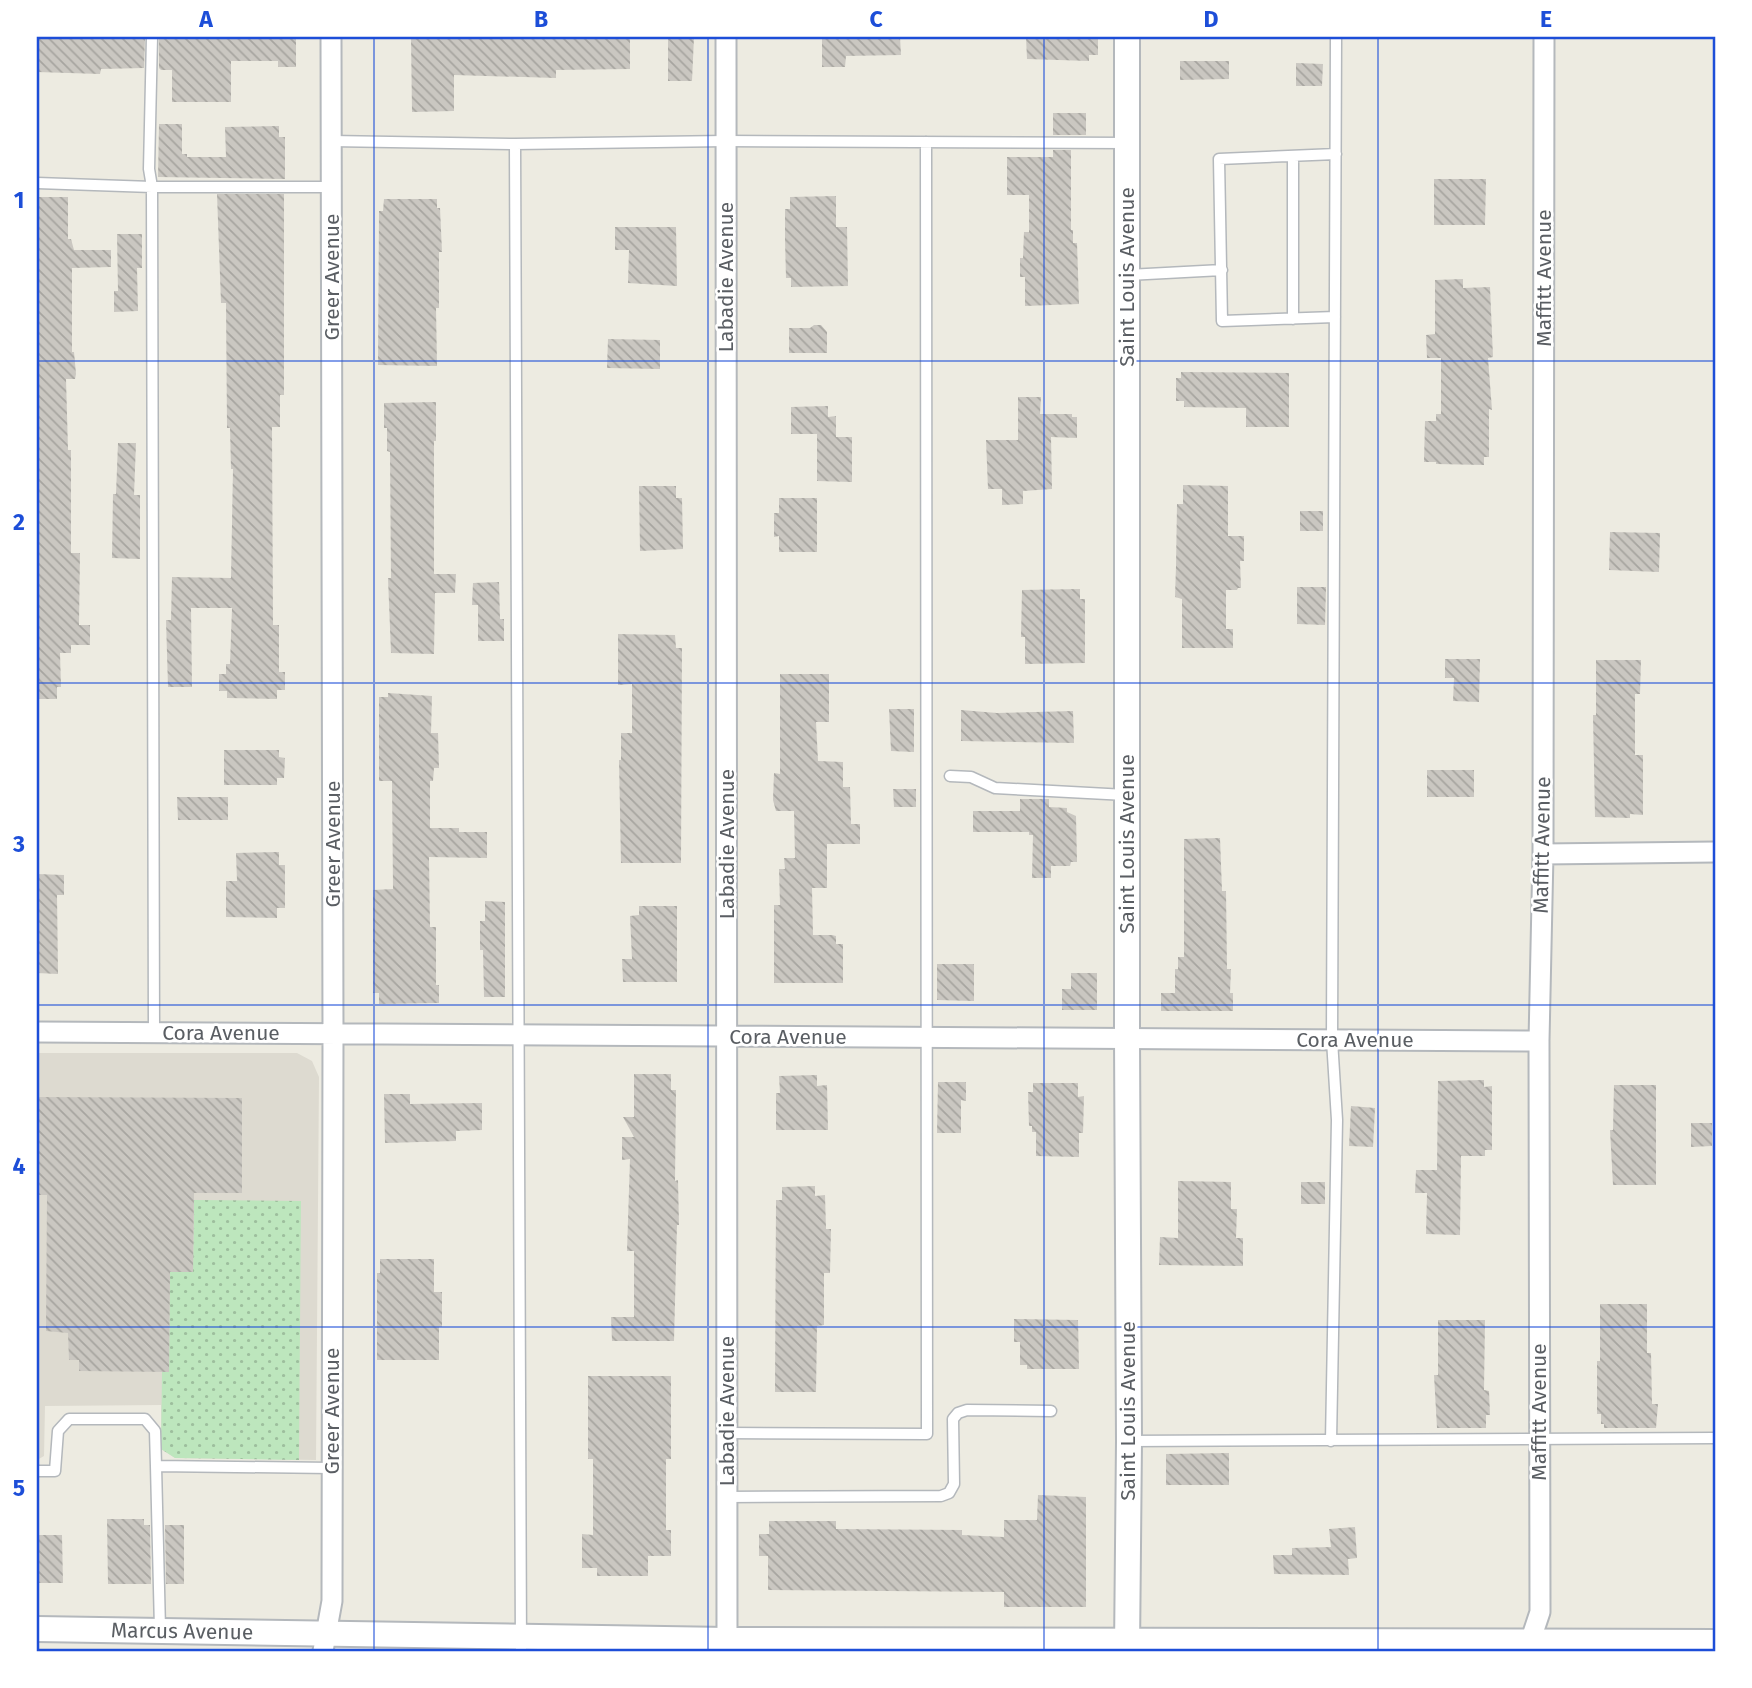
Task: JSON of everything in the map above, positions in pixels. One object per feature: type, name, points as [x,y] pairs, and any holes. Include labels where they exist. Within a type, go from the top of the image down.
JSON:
[{"type":"street","name":"Greer Avenue","points":[[324,1643],[332,1601],[331,37]]},
{"type":"street","name":"Labadie Avenue","points":[[726,37],[727,1645]]},
{"type":"street","name":"Saint Louis Avenue","points":[[1126,1646],[1129,1441],[1127,37]]},
{"type":"street","name":"Maffitt Avenue","points":[[1529,1647],[1541,1612],[1539,1041],[1543,854],[1544,37]]},
{"type":"street","points":[[1543,854],[1715,852]]},
{"type":"street","name":"Cora Avenue","points":[[37,1032],[1539,1041]]},
{"type":"street","name":"Marcus Avenue","points":[[37,1629],[160,1631],[324,1643],[1529,1647],[1703,1645]]},
{"type":"lane","points":[[152,37],[149,169],[152,187],[154,1033]]},
{"type":"lane","points":[[1331,1440],[1337,1120],[1332,1040],[1336,37]]},
{"type":"lane","points":[[331,141],[515,144],[726,141],[1127,143]]},
{"type":"lane","points":[[727,1433],[927,1434],[926,142]]},
{"type":"lane","points":[[515,144],[521,1644]]},
{"type":"lane","points":[[1335,317],[1222,321],[1219,159],[1336,154]]},
{"type":"lane","points":[[1293,156],[1293,319]]},
{"type":"lane","points":[[37,183],[152,187],[331,187]]},
{"type":"lane","points":[[1127,275],[1222,270]]},
{"type":"lane","points":[[950,776],[971,777],[995,788],[1004,789],[1127,795]]},
{"type":"lane","points":[[727,1497],[941,1496],[949,1493],[954,1484],[953,1419],[957,1413],[967,1410],[1051,1411]]},
{"type":"lane","points":[[37,1471],[55,1471],[58,1431],[69,1419],[145,1419],[155,1431],[160,1631]]},
{"type":"lane","points":[[1129,1441],[1715,1438]]},
{"type":"lane","points":[[156,1466],[332,1468]]},
{"type":"shaded area","points":[[37,1053],[297,1053],[312,1061],[319,1077],[316,1460],[175,1458],[161,1449],[161,1405],[45,1406],[44,1456],[37,1460]]},
{"type":"green space","points":[[194,1200],[301,1201],[299,1460],[175,1458],[161,1449],[162,1372],[169,1372],[170,1272],[193,1272]]},
{"type":"building","points":[[37,37],[145,38],[144,68],[101,69],[100,74],[37,72]]},
{"type":"building","points":[[296,37],[296,67],[278,67],[278,61],[231,61],[231,102],[172,102],[172,70],[159,68],[159,38]]},
{"type":"building","points":[[411,37],[630,37],[630,69],[556,70],[556,78],[454,75],[454,111],[412,112]]},
{"type":"building","points":[[668,37],[694,37],[692,81],[668,81]]},
{"type":"building","points":[[822,37],[900,37],[901,55],[846,56],[845,67],[822,67]]},
{"type":"building","points":[[1026,37],[1098,37],[1098,55],[1089,55],[1089,61],[1027,59]]},
{"type":"building","points":[[1180,61],[1229,61],[1229,79],[1180,80]]},
{"type":"building","points":[[1296,63],[1323,64],[1322,86],[1296,86]]},
{"type":"building","points":[[1053,113],[1086,113],[1086,135],[1053,135]]},
{"type":"building","points":[[159,124],[182,124],[182,154],[187,154],[187,157],[226,157],[225,127],[279,126],[279,137],[285,137],[285,179],[158,177]]},
{"type":"building","points":[[1053,150],[1071,150],[1071,230],[1073,243],[1077,243],[1079,304],[1025,306],[1025,277],[1020,277],[1020,258],[1023,258],[1024,232],[1029,232],[1029,195],[1007,195],[1007,157],[1053,157]]},
{"type":"building","points":[[1434,179],[1486,179],[1485,225],[1434,225]]},
{"type":"building","points":[[217,194],[284,194],[284,395],[280,395],[280,427],[272,427],[273,625],[279,625],[279,672],[285,672],[285,690],[277,690],[277,699],[227,698],[227,691],[219,691],[219,674],[226,674],[226,664],[230,664],[232,608],[191,608],[192,687],[168,687],[166,620],[171,620],[172,577],[231,578],[233,469],[230,428],[227,428],[226,303],[221,303]]},
{"type":"building","points":[[836,196],[836,227],[847,227],[848,286],[791,287],[791,278],[786,278],[785,239],[785,209],[790,209],[790,197]]},
{"type":"building","points":[[37,197],[68,197],[68,239],[71,239],[74,250],[111,250],[111,267],[72,268],[72,352],[76,374],[75,379],[66,379],[68,450],[71,450],[71,553],[80,553],[79,625],[90,625],[90,645],[71,645],[71,653],[60,653],[61,687],[57,687],[57,699],[37,699]]},
{"type":"building","points":[[384,199],[437,199],[437,208],[440,208],[442,252],[439,252],[439,308],[436,308],[437,366],[378,365],[379,211],[383,211]]},
{"type":"building","points":[[615,227],[676,227],[677,286],[628,283],[629,250],[615,250]]},
{"type":"building","points":[[117,234],[142,234],[142,268],[137,268],[138,311],[114,312],[114,291],[118,291]]},
{"type":"building","points":[[1463,279],[1463,288],[1490,287],[1493,357],[1488,358],[1492,410],[1489,409],[1489,457],[1484,457],[1484,465],[1424,462],[1425,421],[1436,421],[1436,414],[1441,414],[1441,358],[1427,358],[1426,335],[1435,334],[1435,280]]},
{"type":"building","points":[[821,325],[827,332],[827,353],[789,353],[789,328],[810,328]]},
{"type":"building","points":[[608,339],[660,340],[660,369],[607,368]]},
{"type":"building","points":[[1181,372],[1289,373],[1289,427],[1246,427],[1246,408],[1184,407],[1184,401],[1176,401],[1176,378],[1181,378]]},
{"type":"building","points":[[1018,397],[1041,397],[1040,414],[1072,414],[1072,417],[1077,417],[1077,438],[1051,437],[1052,489],[1023,491],[1023,504],[1002,505],[1002,489],[988,489],[986,440],[1018,440]]},
{"type":"building","points":[[436,402],[434,574],[456,574],[455,593],[435,593],[434,654],[391,653],[388,578],[391,578],[390,452],[387,451],[387,428],[384,428],[384,403]]},
{"type":"building","points":[[828,406],[828,417],[836,416],[836,437],[852,437],[852,482],[817,481],[817,434],[791,434],[791,407]]},
{"type":"building","points":[[118,443],[136,443],[134,495],[140,495],[140,559],[112,558],[113,494],[116,494]]},
{"type":"building","points":[[1183,485],[1228,486],[1228,536],[1244,536],[1244,561],[1240,561],[1241,588],[1226,590],[1226,629],[1233,629],[1233,648],[1182,648],[1182,599],[1175,597],[1177,504],[1183,504]]},
{"type":"building","points":[[639,486],[676,486],[676,498],[682,498],[683,549],[640,551]]},
{"type":"building","points":[[779,498],[817,498],[817,552],[779,552],[779,536],[774,537],[774,513],[779,513]]},
{"type":"building","points":[[1300,511],[1323,511],[1323,531],[1300,531]]},
{"type":"building","points":[[1610,532],[1660,533],[1659,572],[1609,570]]},
{"type":"building","points":[[499,582],[500,619],[504,619],[504,641],[478,641],[478,605],[472,605],[473,583]]},
{"type":"building","points":[[1297,587],[1326,587],[1325,625],[1297,624]]},
{"type":"building","points":[[1080,589],[1080,599],[1085,599],[1085,663],[1025,664],[1025,637],[1021,637],[1022,590]]},
{"type":"building","points":[[618,634],[675,635],[676,648],[682,648],[681,863],[621,863],[619,760],[621,733],[632,733],[632,684],[618,685]]},
{"type":"building","points":[[1445,659],[1480,659],[1479,702],[1453,701],[1454,678],[1445,678]]},
{"type":"building","points":[[1596,660],[1641,660],[1640,694],[1635,694],[1635,755],[1643,755],[1643,815],[1630,814],[1630,818],[1595,817],[1593,715],[1596,715]]},
{"type":"building","points":[[780,674],[829,674],[829,722],[816,722],[818,761],[843,762],[843,787],[850,787],[851,824],[860,824],[860,844],[827,844],[827,888],[812,888],[813,935],[836,936],[836,944],[843,944],[843,983],[774,983],[774,905],[780,905],[779,869],[785,869],[784,858],[795,858],[794,811],[776,811],[773,800],[774,773],[780,774]]},
{"type":"building","points":[[388,693],[432,696],[431,733],[438,733],[439,768],[434,768],[433,781],[430,781],[430,828],[487,832],[487,858],[429,857],[430,927],[436,927],[436,985],[439,985],[439,1003],[379,1004],[379,993],[373,993],[373,890],[393,889],[392,781],[379,781],[379,697],[388,697]]},
{"type":"building","points":[[889,709],[914,709],[914,752],[891,751]]},
{"type":"building","points":[[961,710],[997,713],[1073,711],[1074,743],[961,741]]},
{"type":"building","points":[[224,750],[279,750],[279,757],[285,758],[284,778],[277,778],[277,785],[224,785]]},
{"type":"building","points":[[1427,770],[1474,770],[1474,797],[1427,797]]},
{"type":"building","points":[[893,789],[916,789],[916,807],[894,807]]},
{"type":"building","points":[[177,797],[228,797],[228,820],[178,820]]},
{"type":"building","points":[[1020,799],[1049,799],[1049,807],[1067,808],[1067,812],[1076,816],[1077,862],[1071,862],[1070,866],[1051,866],[1051,878],[1032,878],[1033,835],[1029,835],[1029,832],[973,832],[973,811],[1020,811]]},
{"type":"building","points":[[1220,838],[1222,891],[1226,891],[1227,969],[1231,969],[1230,993],[1233,993],[1233,1011],[1161,1011],[1161,993],[1175,993],[1178,957],[1184,957],[1184,839]]},
{"type":"building","points":[[279,852],[279,865],[285,865],[285,908],[277,908],[277,918],[226,917],[226,881],[237,881],[236,853]]},
{"type":"building","points":[[37,874],[64,875],[64,895],[57,895],[58,974],[37,973]]},
{"type":"building","points":[[485,901],[505,902],[505,997],[484,997],[480,921],[485,921]]},
{"type":"building","points":[[639,906],[677,906],[677,982],[623,982],[622,959],[632,959],[630,916],[639,915]]},
{"type":"building","points":[[937,964],[974,964],[974,1001],[937,1000]]},
{"type":"building","points":[[1071,973],[1097,973],[1097,1010],[1062,1010],[1062,989],[1071,989]]},
{"type":"building","points":[[634,1074],[671,1074],[671,1090],[676,1090],[675,1181],[678,1180],[679,1225],[674,1341],[612,1341],[611,1317],[634,1317],[634,1251],[627,1251],[630,1159],[622,1160],[622,1137],[634,1137],[623,1117],[634,1117]]},
{"type":"building","points":[[817,1075],[817,1086],[827,1085],[828,1130],[776,1130],[779,1076]]},
{"type":"building","points":[[1484,1080],[1484,1087],[1492,1086],[1492,1150],[1485,1150],[1485,1156],[1461,1156],[1460,1235],[1426,1234],[1427,1193],[1415,1193],[1416,1170],[1437,1170],[1438,1081]]},
{"type":"building","points":[[938,1082],[966,1082],[966,1101],[961,1100],[961,1133],[937,1133]]},
{"type":"building","points":[[1033,1083],[1078,1083],[1078,1097],[1084,1096],[1079,1157],[1036,1156],[1036,1132],[1032,1132],[1032,1126],[1029,1126],[1028,1092],[1033,1092]]},
{"type":"building","points":[[1614,1085],[1656,1085],[1656,1185],[1613,1185],[1610,1130],[1613,1130]]},
{"type":"building","points":[[384,1094],[410,1094],[410,1104],[482,1103],[482,1130],[456,1131],[456,1141],[385,1143]]},
{"type":"building","points":[[37,1097],[242,1098],[242,1193],[194,1193],[193,1272],[170,1272],[169,1372],[79,1371],[79,1360],[69,1360],[68,1333],[46,1331],[47,1195],[37,1195]]},
{"type":"building","points":[[1351,1106],[1375,1108],[1373,1147],[1349,1146]]},
{"type":"building","points":[[1691,1123],[1712,1123],[1712,1146],[1691,1147]]},
{"type":"building","points":[[1178,1181],[1231,1182],[1231,1209],[1237,1209],[1236,1238],[1243,1238],[1243,1266],[1159,1265],[1160,1237],[1178,1238]]},
{"type":"building","points":[[1301,1182],[1325,1182],[1325,1204],[1301,1204]]},
{"type":"building","points":[[815,1186],[815,1196],[825,1195],[826,1229],[831,1229],[830,1273],[824,1273],[824,1325],[817,1326],[816,1392],[775,1392],[776,1200],[782,1200],[782,1187]]},
{"type":"building","points":[[380,1259],[434,1259],[434,1292],[442,1292],[439,1360],[377,1360],[377,1273],[380,1273]]},
{"type":"building","points":[[1600,1304],[1647,1304],[1647,1353],[1651,1353],[1652,1404],[1658,1404],[1656,1428],[1604,1428],[1604,1424],[1601,1424],[1601,1414],[1597,1414]]},
{"type":"building","points":[[1014,1319],[1078,1320],[1079,1369],[1027,1369],[1027,1365],[1020,1365],[1020,1342],[1014,1342]]},
{"type":"building","points":[[1438,1320],[1485,1320],[1484,1390],[1489,1391],[1490,1415],[1486,1415],[1486,1428],[1437,1428],[1434,1375],[1438,1375]]},
{"type":"building","points":[[588,1376],[671,1376],[671,1459],[666,1459],[666,1530],[671,1530],[671,1556],[648,1556],[648,1576],[597,1576],[597,1568],[582,1568],[582,1534],[593,1535],[593,1459],[588,1459]]},
{"type":"building","points":[[1229,1453],[1229,1485],[1166,1485],[1166,1454]]},
{"type":"building","points":[[1038,1495],[1086,1497],[1086,1607],[1004,1607],[1004,1592],[768,1590],[768,1556],[759,1556],[759,1534],[769,1534],[769,1521],[836,1521],[836,1529],[962,1530],[962,1535],[1004,1537],[1004,1520],[1037,1520]]},
{"type":"building","points":[[107,1519],[144,1519],[144,1525],[150,1525],[151,1584],[108,1584]]},
{"type":"building","points":[[165,1525],[184,1525],[184,1584],[166,1584]]},
{"type":"building","points":[[1355,1527],[1357,1558],[1348,1559],[1349,1575],[1274,1574],[1273,1555],[1292,1555],[1292,1548],[1331,1547],[1329,1529]]},
{"type":"building","points":[[37,1535],[62,1535],[63,1583],[37,1583]]}]
